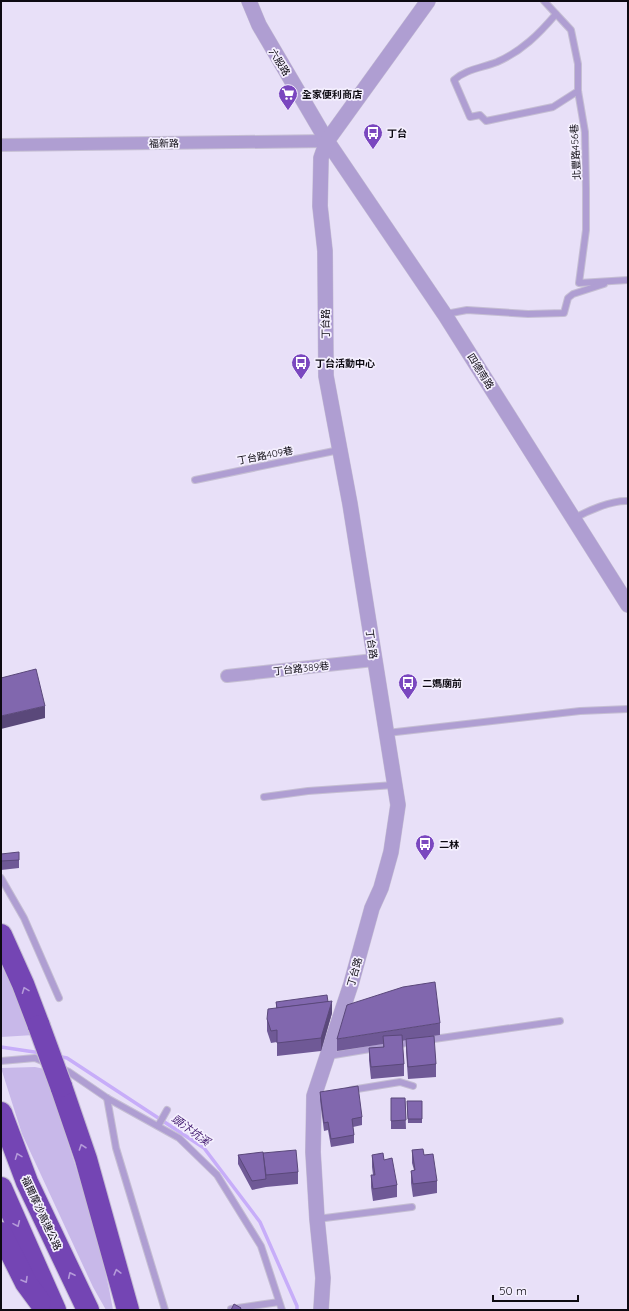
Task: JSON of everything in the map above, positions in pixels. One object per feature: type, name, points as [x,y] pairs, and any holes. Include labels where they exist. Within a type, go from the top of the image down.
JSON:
[{"type":"highway","points":[[1,935],[23,984],[39,1026],[86,1159],[128,1310]]},
{"type":"highway","name":"福爾摩沙高速公路","points":[[1,1113],[28,1182],[88,1310]]},
{"type":"highway","points":[[1,1188],[55,1310]]},
{"type":"highway","points":[[1,1233],[26,1283],[46,1310]]},
{"type":"street","name":"六股路","points":[[249,1],[259,25],[327,141]]},
{"type":"street","name":"丁台路","points":[[321,1310],[323,1278],[317,1218],[313,1152],[318,1095],[327,1056],[391,852],[398,805],[350,504],[326,376],[325,251],[320,206],[321,158],[327,141],[428,1]]},
{"type":"street","name":"福新路","points":[[1,145],[327,141]]},
{"type":"street","name":"四德南路","points":[[327,141],[445,314],[628,606]]},
{"type":"street","name":"丁台路389巷","points":[[227,676],[374,660]]},
{"type":"lane","name":"北豐路456巷","points":[[544,1],[571,30],[578,64],[578,91],[585,132],[586,189],[586,230],[579,283],[628,280]]},
{"type":"lane","points":[[556,14],[540,33],[526,46],[497,62],[462,72],[454,80],[470,118],[480,115],[486,121],[553,107],[578,91]]},
{"type":"lane","name":"北豐路456巷","points":[[445,314],[467,310],[489,310],[528,314],[564,313],[568,298],[573,294],[609,282]]},
{"type":"lane","name":"丁台路409巷","points":[[195,480],[339,450]]},
{"type":"lane","points":[[573,519],[585,512],[619,501],[628,501]]},
{"type":"lane","points":[[386,734],[580,711],[628,709]]},
{"type":"lane","points":[[264,797],[308,791],[394,785]]},
{"type":"lane","points":[[1,878],[24,918],[58,998]]},
{"type":"lane","points":[[327,1056],[405,1043],[560,1021]]},
{"type":"lane","points":[[1,1061],[36,1058],[69,1072],[107,1098],[179,1138],[217,1175],[261,1246],[282,1310]]},
{"type":"lane","points":[[345,1091],[400,1082],[413,1086]]},
{"type":"lane","points":[[107,1098],[116,1148],[165,1310]]},
{"type":"lane","points":[[158,1126],[167,1110]]},
{"type":"lane","points":[[317,1218],[412,1207]]},
{"type":"lane","points":[[231,1309],[279,1302]]},
{"type":"shaded area","points":[[1,953],[34,1035],[1,1037]]},
{"type":"shaded area","points":[[35,1067],[45,1069],[92,1219],[113,1310],[106,1310],[93,1287],[22,1134],[1,1068]]},
{"type":"building","points":[[36,669],[45,706],[1,716],[1,678]]},
{"type":"building","points":[[19,852],[19,860],[1,861],[1,854]]},
{"type":"building","points":[[435,982],[440,1023],[337,1039],[347,1005],[403,987]]},
{"type":"building","points":[[327,995],[328,1002],[277,1008],[276,1002]]},
{"type":"building","points":[[332,1001],[321,1038],[277,1043],[277,1030],[271,1031],[267,1019],[268,1009]]},
{"type":"building","points":[[402,1035],[404,1064],[371,1067],[369,1048],[384,1047],[383,1036]]},
{"type":"building","points":[[434,1036],[436,1064],[408,1067],[406,1039]]},
{"type":"building","points":[[358,1086],[362,1117],[352,1119],[354,1135],[331,1139],[328,1122],[324,1123],[320,1092]]},
{"type":"building","points":[[391,1098],[405,1098],[406,1120],[391,1121]]},
{"type":"building","points":[[407,1101],[422,1101],[422,1119],[408,1119]]},
{"type":"building","points":[[423,1149],[424,1155],[433,1154],[437,1181],[413,1184],[411,1171],[415,1170],[412,1150]]},
{"type":"building","points":[[296,1150],[298,1172],[266,1175],[263,1153]]},
{"type":"building","points":[[263,1152],[266,1179],[252,1181],[238,1155]]},
{"type":"building","points":[[383,1153],[384,1160],[392,1158],[397,1185],[373,1189],[371,1175],[375,1175],[372,1155]]},
{"type":"building","points":[[234,1304],[241,1308],[240,1310],[231,1310]]},
{"type":"waterway","name":"頭汴坑溪","points":[[1,1047],[41,1053]]},
{"type":"waterway","name":"頭汴坑溪","points":[[57,1056],[67,1058],[204,1148],[260,1222],[297,1306],[297,1310]]},
{"type":"place","name":"全家便利商店","points":[[288,111]]},
{"type":"place","name":"丁台","points":[[373,150]]},
{"type":"place","name":"丁台活動中心","points":[[301,380]]},
{"type":"place","name":"二媽廟前","points":[[408,700]]},
{"type":"place","name":"二林","points":[[425,861]]}]
